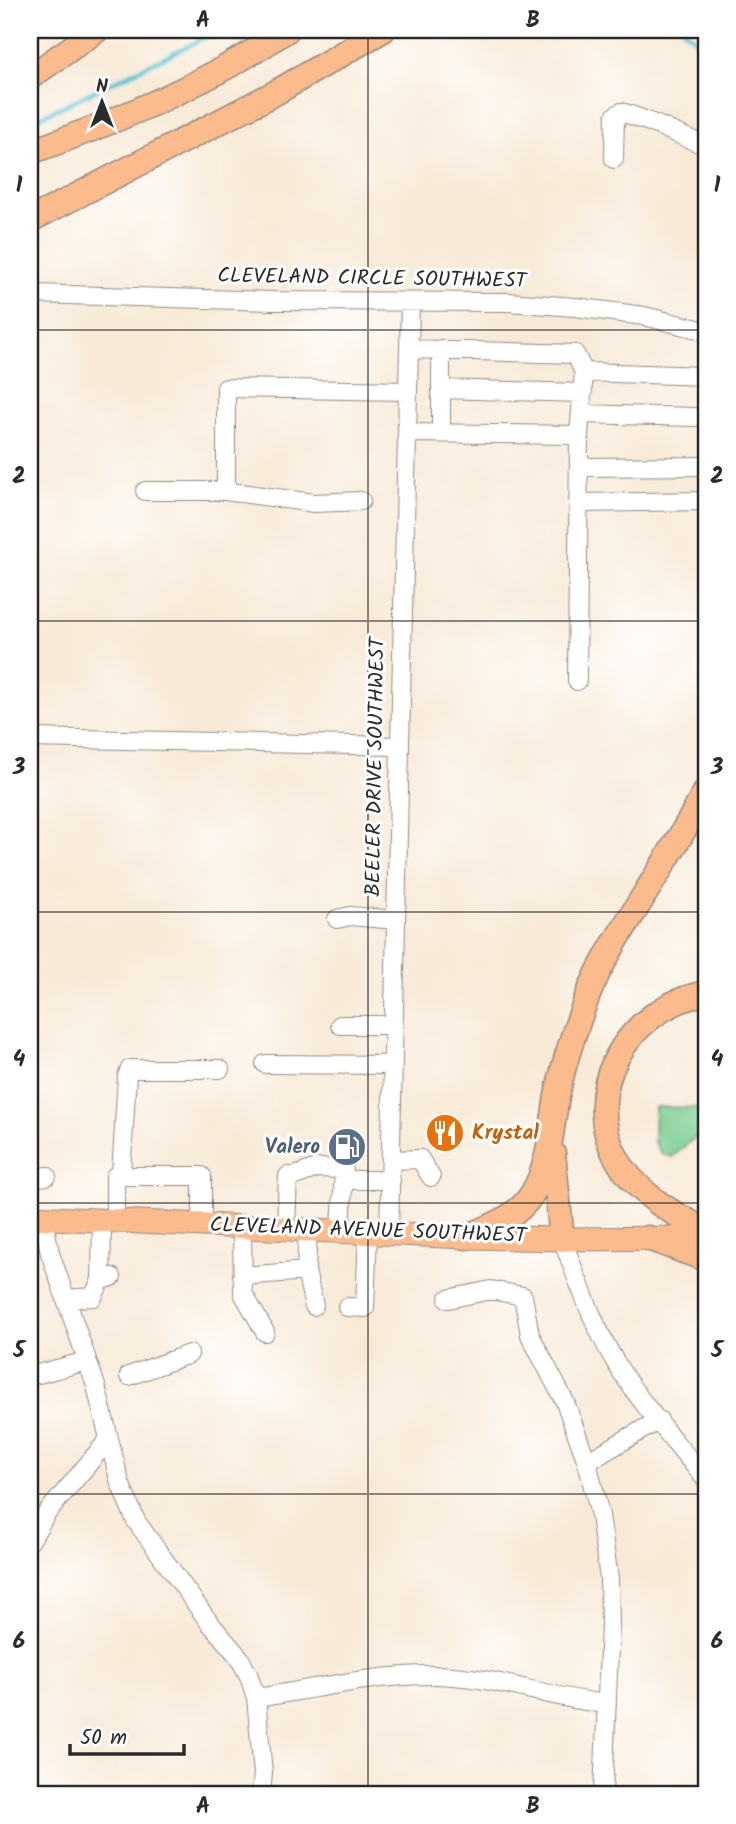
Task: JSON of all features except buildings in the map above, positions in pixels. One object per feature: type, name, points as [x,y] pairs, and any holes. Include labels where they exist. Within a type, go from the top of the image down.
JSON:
[{"type":"highway","points":[[30,77],[97,30]]},
{"type":"highway","points":[[30,152],[184,90],[287,30]]},
{"type":"highway","points":[[30,220],[323,66],[383,30]]},
{"type":"highway","points":[[30,202],[135,160],[224,119]]},
{"type":"highway","points":[[466,1237],[505,1219],[530,1198],[543,1172],[558,1089],[568,1051],[590,990],[706,791]]},
{"type":"highway","points":[[706,993],[682,999],[643,1021],[627,1039],[615,1059],[604,1106],[613,1149],[637,1185],[652,1200],[706,1231]]},
{"type":"highway","points":[[552,1133],[562,1239]]},
{"type":"highway","points":[[648,1238],[706,1259]]},
{"type":"main road","name":"CLEVELAND AVENUE SOUTHWEST","points":[[36,1217],[466,1237],[706,1238]]},
{"type":"street","points":[[614,159],[615,116],[621,112],[706,146]]},
{"type":"street","name":"CLEVELAND CIRCLE SOUTHWEST","points":[[34,295],[274,301],[508,302],[644,316],[706,331]]},
{"type":"street","name":"BEELER DRIVE SOUTHWEST","points":[[346,1307],[365,1308],[391,1180],[398,1062],[394,1025],[410,302]]},
{"type":"street","points":[[409,349],[575,354],[584,372],[579,435],[577,681]]},
{"type":"street","points":[[441,349],[441,433]]},
{"type":"street","points":[[584,372],[706,376]]},
{"type":"street","points":[[226,491],[226,388],[408,391]]},
{"type":"street","points":[[441,389],[583,393]]},
{"type":"street","points":[[581,414],[695,417]]},
{"type":"street","points":[[407,433],[579,435]]},
{"type":"street","points":[[579,467],[706,466]]},
{"type":"street","points":[[145,491],[226,491],[314,503],[360,501]]},
{"type":"street","points":[[578,503],[706,501]]},
{"type":"street","points":[[30,738],[399,746]]},
{"type":"street","points":[[337,919],[350,916],[396,920]]},
{"type":"street","points":[[340,1025],[394,1025]]},
{"type":"street","points":[[265,1064],[398,1062]]},
{"type":"street","points":[[121,1176],[127,1076],[130,1069],[220,1069]]},
{"type":"street","points":[[391,1160],[420,1159],[431,1177]]},
{"type":"street","points":[[314,1306],[288,1176],[317,1168],[344,1169],[341,1231]]},
{"type":"street","points":[[66,1299],[93,1297],[106,1279],[108,1220],[115,1176],[202,1176],[202,1225]]},
{"type":"street","points":[[343,1176],[349,1180],[391,1180]]},
{"type":"street","points":[[36,1217],[87,1361],[120,1483],[136,1521],[209,1622],[239,1657],[249,1676],[256,1698],[263,1773],[261,1794]]},
{"type":"street","points":[[242,1226],[243,1293],[265,1332]]},
{"type":"street","points":[[562,1239],[592,1318],[618,1367],[638,1397],[706,1480]]},
{"type":"street","points":[[242,1276],[306,1271]]},
{"type":"street","points":[[448,1299],[491,1290],[523,1296],[530,1335],[565,1402],[587,1462],[600,1515],[609,1578],[610,1624],[603,1794]]},
{"type":"street","points":[[129,1376],[189,1354]]},
{"type":"street","points":[[38,1374],[87,1361]]},
{"type":"street","points":[[587,1462],[659,1420]]},
{"type":"street","points":[[30,1541],[47,1513],[109,1439]]},
{"type":"street","points":[[256,1698],[390,1677],[433,1675],[470,1678],[584,1702],[607,1704]]},
{"type":"green space","points":[[655,1107],[706,1108],[706,1128],[672,1157],[662,1154],[654,1142]]},
{"type":"waterway","points":[[30,122],[216,30]]},
{"type":"waterway","points":[[684,30],[706,49]]},
{"type":"place","name":"Krystal","points":[[445,1133]]},
{"type":"place","name":"Valero","points":[[347,1147]]}]
